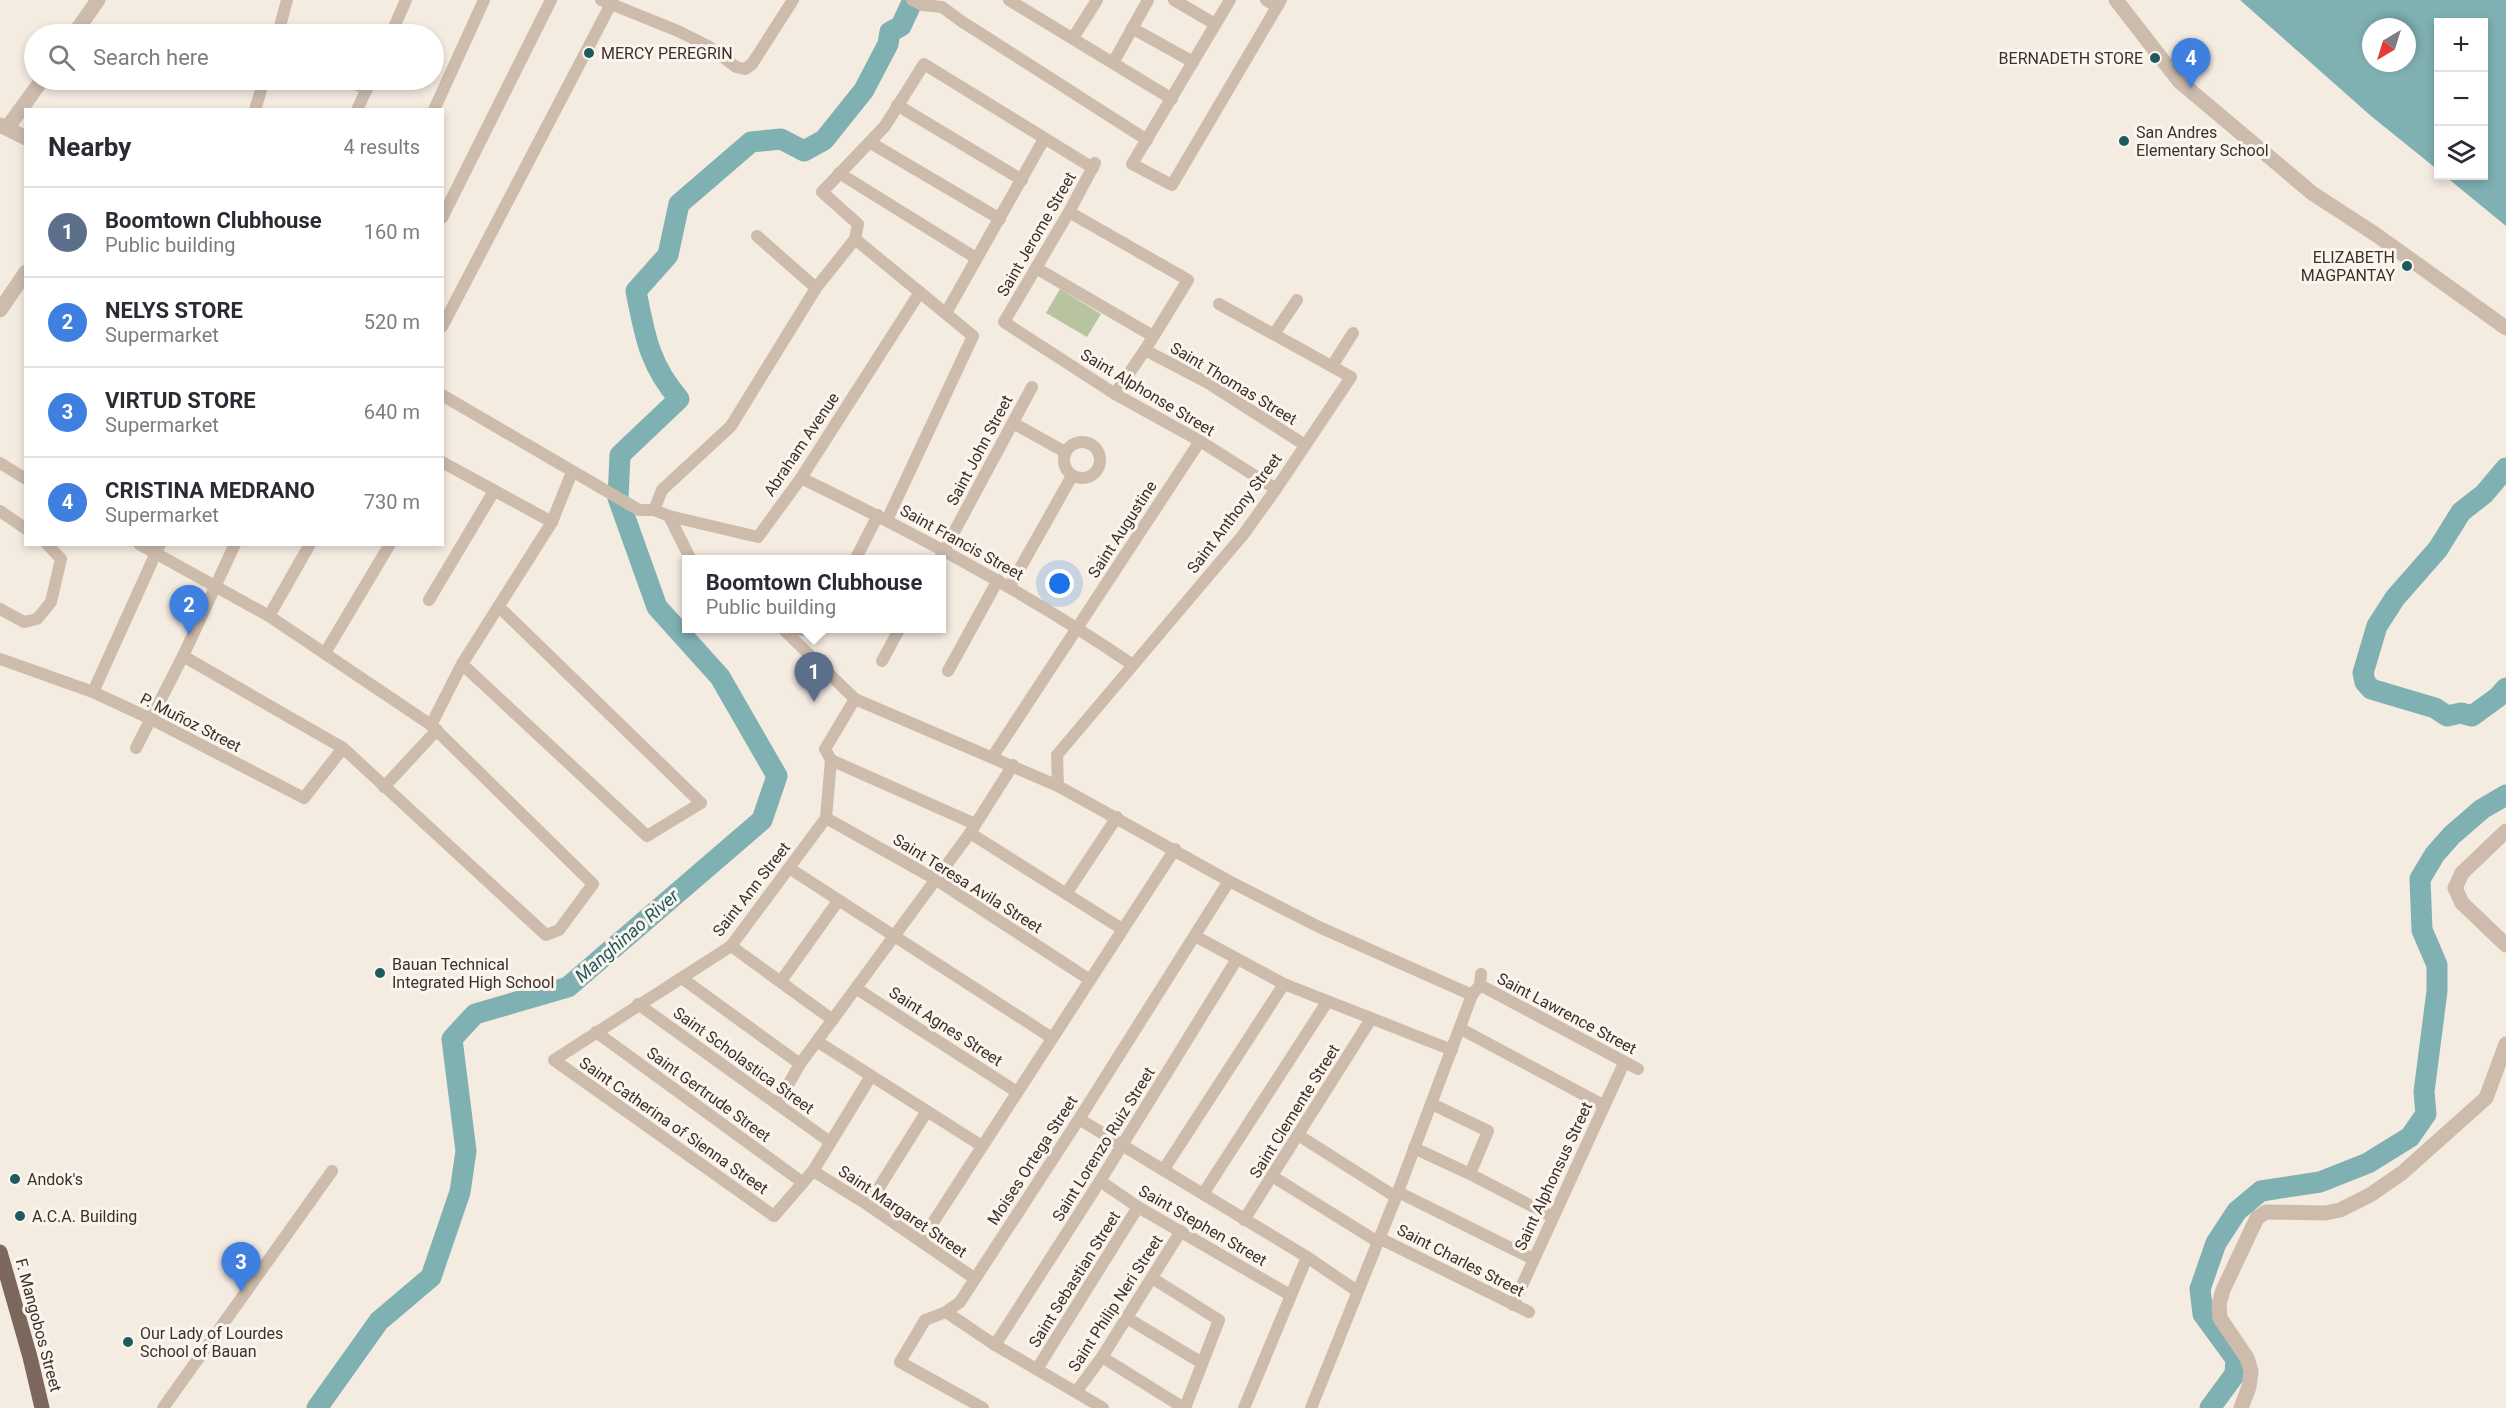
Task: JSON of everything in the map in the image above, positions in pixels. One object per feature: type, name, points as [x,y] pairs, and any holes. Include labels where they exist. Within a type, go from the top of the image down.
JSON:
[{"type":"main road","name":"F. Mangobos Street","points":[[0,1252],[42,1408]]},
{"type":"street","points":[[81,24],[98,0]]},
{"type":"street","points":[[281,24],[287,0]]},
{"type":"street","points":[[395,24],[406,0]]},
{"type":"street","points":[[444,88],[484,0]]},
{"type":"street","points":[[444,214],[552,0]]},
{"type":"street","points":[[447,310],[608,2],[678,31],[708,46],[736,67],[745,69],[752,64],[793,0]]},
{"type":"street","points":[[1009,0],[1026,5],[1073,38],[1172,99]]},
{"type":"street","points":[[1073,38],[1097,0]]},
{"type":"street","points":[[1113,63],[1148,0]]},
{"type":"street","points":[[1174,0],[1215,24]]},
{"type":"street","points":[[1230,0],[1132,164],[1172,185],[1279,4],[1266,0]]},
{"type":"street","points":[[2116,0],[2179,81],[2312,193],[2375,234],[2506,328]]},
{"type":"street","points":[[917,2],[943,4],[961,21],[1147,140]]},
{"type":"street","points":[[1132,28],[1193,62]]},
{"type":"street","points":[[654,510],[662,490],[731,426],[816,288],[855,238],[858,224],[822,192],[871,143],[924,64],[1044,139],[946,313]]},
{"type":"street","points":[[24,137],[2,130],[34,90]]},
{"type":"street","points":[[256,108],[261,90]]},
{"type":"street","points":[[358,108],[366,90]]},
{"type":"street","points":[[435,108],[443,90]]},
{"type":"street","points":[[897,105],[1022,180]]},
{"type":"street","name":"Saint Jerome Street","points":[[1004,322],[1070,212],[1094,165],[1044,139]]},
{"type":"street","points":[[871,143],[1000,219]]},
{"type":"street","points":[[839,173],[976,258]]},
{"type":"street","points":[[1070,212],[1188,280],[1115,394]]},
{"type":"street","points":[[757,236],[816,288]]},
{"type":"street","points":[[855,238],[973,336],[883,517],[858,555]]},
{"type":"street","points":[[1036,268],[1153,336]]},
{"type":"street","points":[[0,310],[24,275]]},
{"type":"street","name":"Abraham Avenue","points":[[669,516],[758,537],[801,478],[920,292]]},
{"type":"street","points":[[1274,334],[1297,300]]},
{"type":"street","name":"Saint Anthony Street","points":[[1058,786],[1057,755],[1243,535],[1351,376],[1220,304]]},
{"type":"street","name":"Saint Alphonse Street","points":[[1004,322],[1115,394],[1200,441],[1276,489]]},
{"type":"street","points":[[1332,366],[1353,333]]},
{"type":"street","name":"Saint Thomas Street","points":[[1145,350],[1208,383],[1305,444]]},
{"type":"street","name":"Saint John Street","points":[[942,554],[1032,387]]},
{"type":"street","points":[[444,396],[639,510],[654,510],[669,516],[688,555]]},
{"type":"street","points":[[1013,423],[1065,452]]},
{"type":"street","name":"Saint Augustine","points":[[993,756],[1200,441]]},
{"type":"street","points":[[1084,442],[1091,444],[1099,455],[1098,469],[1086,478],[1072,476],[1064,465],[1065,452],[1070,446],[1084,442]]},
{"type":"street","points":[[0,463],[24,478]]},
{"type":"street","points":[[444,463],[552,522]]},
{"type":"street","points":[[384,787],[434,728],[462,664],[552,522],[572,472]]},
{"type":"street","points":[[948,671],[1072,476]]},
{"type":"street","name":"Saint Francis Street","points":[[801,478],[883,517],[942,554]]},
{"type":"street","points":[[429,600],[494,491]]},
{"type":"street","points":[[0,511],[24,528]]},
{"type":"street","points":[[0,609],[24,622],[37,619],[51,602],[61,559],[49,546]]},
{"type":"street","points":[[136,748],[217,587],[234,546]]},
{"type":"street","points":[[269,616],[309,546]]},
{"type":"street","points":[[325,653],[389,546]]},
{"type":"street","points":[[93,692],[158,549],[217,587],[269,616],[434,728],[593,884],[559,930],[546,935],[343,748],[183,656]]},
{"type":"street","name":"Saint Francis Street","points":[[946,556],[1004,583],[1133,665]]},
{"type":"street","points":[[462,664],[647,836],[701,802],[499,607]]},
{"type":"street","points":[[788,633],[855,699],[825,749],[831,760],[826,818]]},
{"type":"street","points":[[882,661],[897,633]]},
{"type":"street","name":"P. Muñoz Street","points":[[0,659],[93,692],[151,719],[304,798],[343,748]]},
{"type":"street","name":"Saint Lawrence Street","points":[[855,699],[993,756],[1058,786],[1319,927],[1478,985],[1638,1070]]},
{"type":"street","points":[[831,760],[972,829],[1066,894],[1122,929]]},
{"type":"street","points":[[777,1104],[800,1064],[972,829],[1013,765]]},
{"type":"street","points":[[1066,894],[1117,817]]},
{"type":"street","name":"Saint Ann Street","points":[[554,1060],[638,1004],[683,979],[731,945],[826,818]]},
{"type":"street","name":"Saint Teresa Avila Street","points":[[826,818],[935,879],[1090,980]]},
{"type":"street","points":[[2506,831],[2462,873],[2455,888],[2462,903],[2506,945]]},
{"type":"street","points":[[921,1241],[1175,849]]},
{"type":"street","points":[[789,868],[1052,1038]]},
{"type":"street","name":"Moises Ortega Street","points":[[983,1408],[900,1362],[925,1320],[945,1312],[960,1302],[1196,936],[1229,880]]},
{"type":"street","points":[[781,981],[838,901]]},
{"type":"street","points":[[1196,936],[1284,984],[1452,1050]]},
{"type":"street","points":[[731,945],[833,1020]]},
{"type":"street","name":"Saint Lorenzo Ruiz Street","points":[[995,1346],[1237,959]]},
{"type":"street","points":[[683,979],[800,1064]]},
{"type":"street","points":[[1164,1169],[1284,984]]},
{"type":"street","points":[[1311,1408],[1478,985]]},
{"type":"street","name":"Saint Agnes Street","points":[[857,988],[1017,1092]]},
{"type":"street","points":[[1203,1194],[1327,1002]]},
{"type":"street","name":"Saint Scholastica Street","points":[[638,1004],[830,1142]]},
{"type":"street","name":"Saint Clemente Street","points":[[1244,1220],[1371,1019]]},
{"type":"street","points":[[1461,1029],[1604,1105]]},
{"type":"street","name":"Saint Gertrude Street","points":[[596,1032],[802,1182]]},
{"type":"street","points":[[818,1042],[982,1146]]},
{"type":"street","points":[[2241,1408],[2249,1387],[2251,1371],[2247,1358],[2220,1318],[2219,1304],[2223,1290],[2257,1218],[2266,1212],[2325,1213],[2340,1210],[2370,1195],[2402,1173],[2486,1098],[2506,1044]]},
{"type":"street","name":"Saint Catherina of Sienna Street","points":[[554,1060],[774,1216],[802,1182]]},
{"type":"street","name":"Saint Alphonsus Street","points":[[1514,1305],[1624,1063]]},
{"type":"street","points":[[802,1182],[813,1171],[871,1076]]},
{"type":"street","points":[[1432,1104],[1488,1131],[1470,1174]]},
{"type":"street","points":[[868,1205],[927,1111]]},
{"type":"street","points":[[1079,1119],[1307,1257],[1357,1291]]},
{"type":"street","points":[[1298,1135],[1397,1195],[1533,1259]]},
{"type":"street","points":[[1414,1148],[1553,1217]]},
{"type":"street","points":[[163,1408],[332,1171]]},
{"type":"street","name":"Saint Margaret Street","points":[[813,1171],[868,1205],[974,1278]]},
{"type":"street","name":"Saint Charles Street","points":[[1272,1176],[1378,1240],[1529,1312]]},
{"type":"street","name":"Saint Stephen Street","points":[[1100,1181],[1138,1207],[1290,1295]]},
{"type":"street","name":"Saint Sebastian Street","points":[[1037,1369],[1138,1207]]},
{"type":"street","name":"Saint Philip Neri Street","points":[[1076,1392],[1102,1357],[1181,1231]]},
{"type":"street","points":[[1244,1408],[1307,1257]]},
{"type":"street","points":[[1102,1357],[1185,1408],[1220,1320],[1152,1278]]},
{"type":"street","points":[[945,1312],[995,1346],[1103,1408]]},
{"type":"street","points":[[1127,1318],[1202,1363]]},
{"type":"green space","points":[[1060,289],[1101,314],[1087,337],[1046,313]]},
{"type":"water","points":[[2240,0],[2506,0],[2506,226],[2450,180],[2488,180],[2488,18],[2434,18],[2434,167],[2371,116]]},
{"type":"waterway","name":"Manghinao River","points":[[317,1408],[379,1321],[431,1277],[460,1192],[466,1151],[452,1039],[475,1014],[568,987],[762,820],[777,776],[720,677],[657,607],[618,498],[620,455],[679,399],[661,374],[650,349],[636,291],[668,255],[679,204],[751,142],[781,139],[804,151],[824,140],[864,90],[888,44],[890,32],[901,26],[913,0]]},
{"type":"waterway","points":[[2506,468],[2484,494],[2461,512],[2438,549],[2395,598],[2377,626],[2363,673],[2365,682],[2371,689],[2435,708],[2447,716],[2461,713],[2472,716],[2498,697],[2506,688]]},
{"type":"waterway","points":[[2210,1408],[2235,1374],[2236,1359],[2203,1314],[2200,1289],[2216,1243],[2237,1211],[2261,1191],[2320,1182],[2368,1163],[2410,1137],[2426,1114],[2424,1092],[2437,991],[2437,965],[2422,930],[2420,879],[2435,854],[2452,835],[2482,809],[2506,795]]},
{"type":"place","name":"MERCY PEREGRIN","points":[[589,53]]},
{"type":"place","name":"BERNADETH STORE","points":[[2155,58]]},
{"type":"place","name":"CRISTINA MEDRANO","points":[[2191,88]]},
{"type":"place","name":"San Andres Elementary School","points":[[2124,141]]},
{"type":"place","name":"ELIZABETH MAGPANTAY","points":[[2407,266]]},
{"type":"place","name":"NELYS STORE","points":[[189,635]]},
{"type":"place","name":"Boomtown Clubhouse","points":[[814,702]]},
{"type":"place","name":"Bauan Technical Integrated High School","points":[[380,973]]},
{"type":"place","name":"Andok's","points":[[15,1179]]},
{"type":"place","name":"A.C.A. Building","points":[[20,1216]]},
{"type":"place","name":"VIRTUD STORE","points":[[241,1292]]},
{"type":"place","name":"Our Lady of Lourdes School of Bauan","points":[[128,1342]]}]
